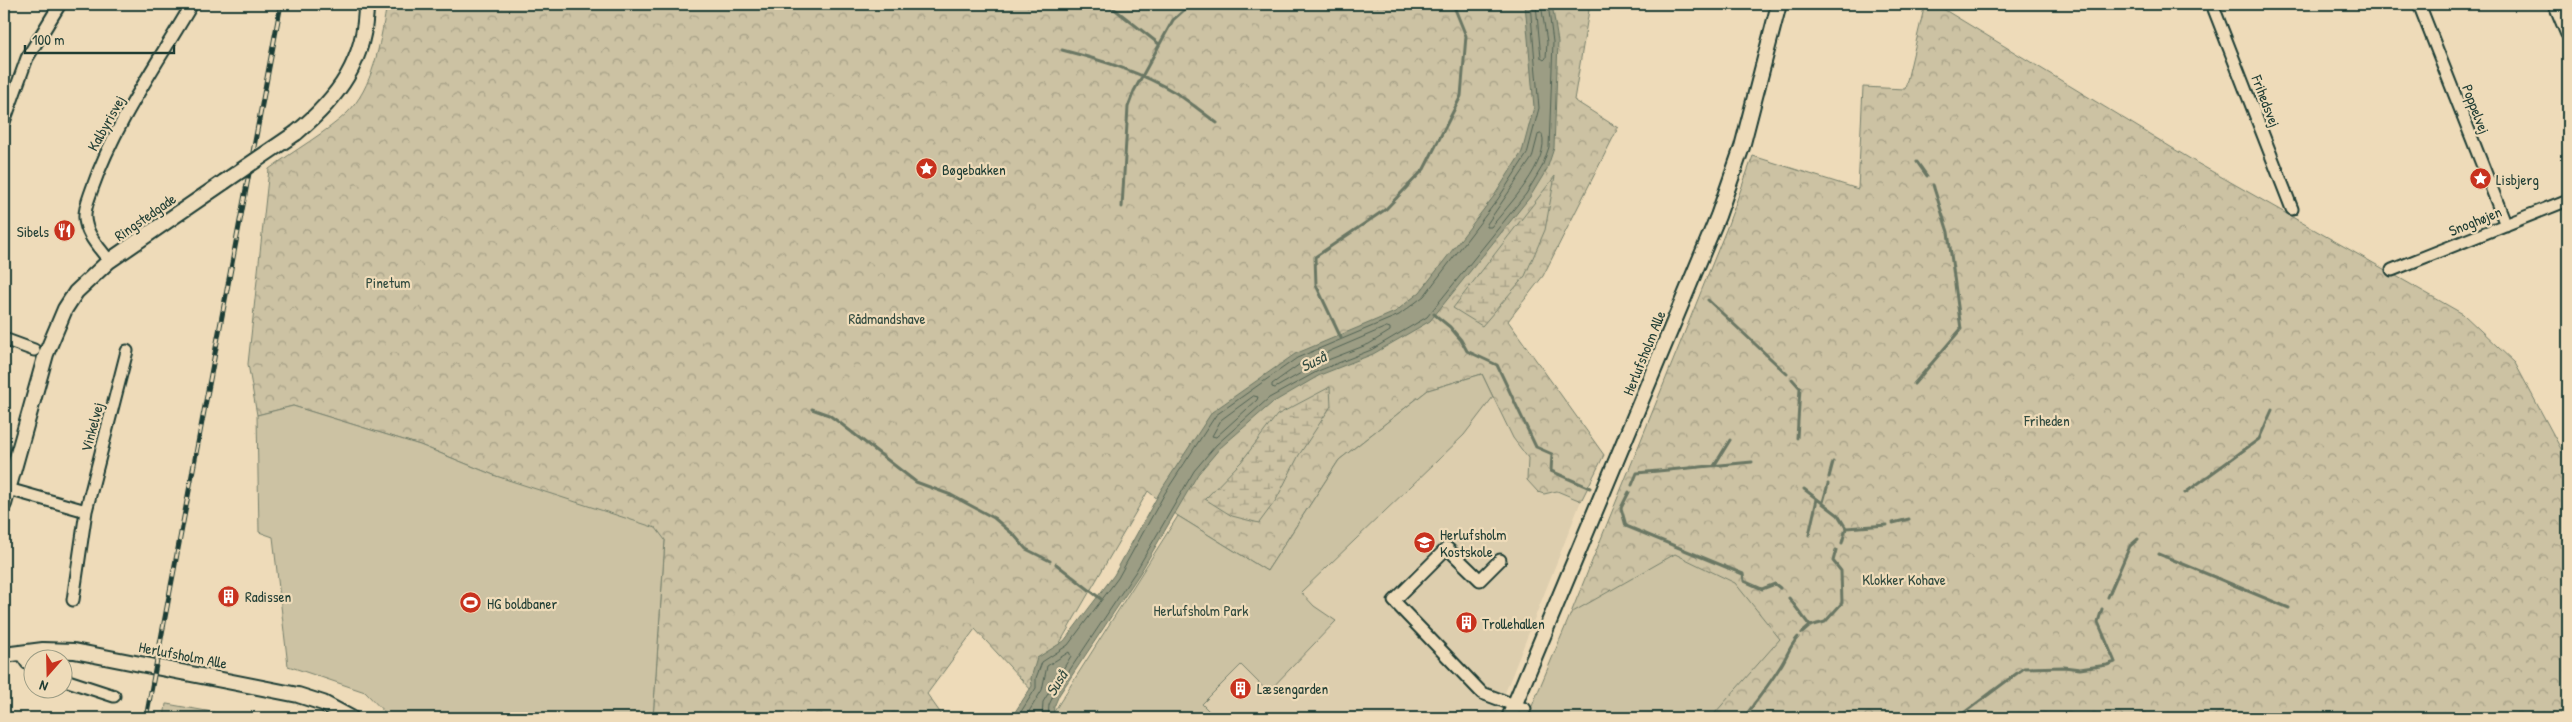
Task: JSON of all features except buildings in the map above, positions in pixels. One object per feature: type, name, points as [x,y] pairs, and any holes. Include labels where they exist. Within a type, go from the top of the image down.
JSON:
[{"type":"street","points":[[4,122],[27,58],[60,4]]},
{"type":"street","name":"Kalbyrisvej","points":[[109,261],[86,230],[84,216],[88,202],[101,162],[119,127],[192,4]]},
{"type":"street","name":"Ringstedgade","points":[[4,504],[46,354],[76,292],[109,261],[296,133],[325,108],[348,77],[362,42],[366,4]]},
{"type":"street","name":"Herlufsholm Alle","points":[[1500,560],[1480,580],[1447,548],[1394,601],[1482,693],[1516,711],[1732,179],[1778,4]]},
{"type":"street","name":"Frihedsvej","points":[[2212,4],[2292,209]]},
{"type":"street","name":"Poppelvej","points":[[2419,4],[2506,225]]},
{"type":"street","points":[[2556,4],[2568,33]]},
{"type":"street","name":"Snoghøjen","points":[[2392,270],[2568,200]]},
{"type":"street","points":[[4,339],[34,350]]},
{"type":"street","name":"Vinkelvej","points":[[73,600],[86,511],[127,351]]},
{"type":"street","points":[[8,489],[86,511]]},
{"type":"street","name":"Herlufsholm Alle","points":[[4,655],[74,651],[280,690],[323,702],[350,718]]},
{"type":"street","points":[[72,682],[114,696]]},
{"type":"shaded area","name":"Herlufsholm Kostskole","points":[[1482,374],[1513,438],[1528,458],[1527,471],[1552,494],[1557,491],[1581,501],[1495,718],[1050,718],[1178,516],[1267,571],[1339,460]]},
{"type":"green space","name":"Rådmandshave","points":[[385,4],[1590,4],[1574,100],[1618,128],[1543,276],[1508,321],[1604,455],[1581,501],[1557,491],[1544,494],[1538,492],[1527,480],[1528,458],[1513,438],[1482,374],[1428,390],[1339,460],[1267,571],[1178,516],[1148,491],[1032,691],[975,629],[927,694],[944,718],[653,718],[665,540],[420,445],[293,406],[257,415],[248,364],[269,169],[330,127],[356,103],[374,64],[384,23]]},
{"type":"green space","name":"Friheden","points":[[1925,4],[1935,4],[2197,163],[2463,314],[2515,363],[2568,462],[2568,718],[1715,718],[1715,713],[1571,613],[1726,230],[1753,156],[1858,189],[1863,87],[1905,89]]},
{"type":"green space","points":[[1555,176],[1545,230],[1525,276],[1482,326],[1453,308]]},
{"type":"green space","name":"Herlufsholm Park","points":[[1482,374],[1493,397],[1464,435],[1301,592],[1314,606],[1336,621],[1268,692],[1241,665],[1202,704],[1216,718],[1050,718],[1178,516],[1267,571],[1339,460],[1428,390]]},
{"type":"green space","points":[[1330,387],[1331,406],[1299,455],[1276,500],[1259,523],[1232,516],[1205,499],[1241,462],[1277,415]]},
{"type":"green space","name":"HG boldbaner","points":[[293,406],[420,445],[496,476],[656,528],[665,540],[653,718],[390,718],[365,692],[288,666],[273,537],[259,532],[257,415]]},
{"type":"green space","points":[[1675,554],[1735,583],[1780,639],[1715,713],[1715,718],[1527,718],[1571,613]]},
{"type":"green space","points":[[167,704],[246,718],[164,718]]},
{"type":"water","name":"Suså","points":[[1525,4],[1552,4],[1558,42],[1554,148],[1547,169],[1530,197],[1430,321],[1373,354],[1320,375],[1272,403],[1220,448],[1198,474],[1140,573],[1059,695],[1054,707],[1053,716],[1051,718],[1011,718],[1032,686],[1031,678],[1037,658],[1064,641],[1114,575],[1161,490],[1212,412],[1295,354],[1395,312],[1420,292],[1494,196],[1522,152],[1534,107]]},
{"type":"waterway","points":[[1108,4],[1159,44]]},
{"type":"waterway","points":[[1122,207],[1128,107],[1134,91],[1173,20],[1191,4]]},
{"type":"waterway","points":[[1341,338],[1316,285],[1315,257],[1386,209],[1424,169],[1461,96],[1466,36],[1453,4]]},
{"type":"waterway","points":[[1062,50],[1106,62],[1149,79],[1176,93],[1217,123]]},
{"type":"waterway","points":[[1917,162],[1927,176]]},
{"type":"waterway","points":[[1914,384],[1961,329],[1948,232],[1933,185]]},
{"type":"waterway","points":[[1708,300],[1787,374]]},
{"type":"waterway","points":[[1434,314],[1450,327],[1467,351],[1497,365],[1536,447],[1552,454],[1551,471],[1590,488]]},
{"type":"waterway","points":[[1792,379],[1800,388],[1797,438]]},
{"type":"waterway","points":[[812,409],[829,415],[916,482],[951,495],[994,518],[1014,535],[1026,549],[1050,561]]},
{"type":"waterway","points":[[2185,493],[2259,439],[2272,410]]},
{"type":"waterway","points":[[1714,466],[1730,440]]},
{"type":"waterway","points":[[1632,485],[1637,473],[1752,462]]},
{"type":"waterway","points":[[1829,477],[1833,462]]},
{"type":"waterway","points":[[1823,502],[1828,484]]},
{"type":"waterway","points":[[1804,489],[1838,515],[1846,528],[1842,543]]},
{"type":"waterway","points":[[1629,492],[1621,508],[1626,526],[1743,574],[1744,581],[1762,589],[1775,584],[1780,588]]},
{"type":"waterway","points":[[1809,535],[1817,499]]},
{"type":"waterway","points":[[1893,523],[1909,519]]},
{"type":"waterway","points":[[1846,528],[1887,525]]},
{"type":"waterway","points":[[2108,597],[2130,546],[2138,539]]},
{"type":"waterway","points":[[1789,598],[1810,626],[1825,622],[1842,603],[1841,571],[1833,561],[1836,550]]},
{"type":"waterway","points":[[2159,554],[2289,608]]},
{"type":"waterway","points":[[1056,564],[1101,599]]},
{"type":"waterway","points":[[1957,718],[2024,668],[2064,667],[2080,669],[2115,662],[2098,622],[2102,609]]},
{"type":"waterway","points":[[1802,633],[1810,626]]},
{"type":"waterway","points":[[1744,718],[1776,674],[1792,644],[1798,637]]},
{"type":"railway","points":[[146,718],[281,4]]},
{"type":"place","name":"Bøgebakken","points":[[926,169]]},
{"type":"place","name":"Lisbjerg","points":[[2480,179]]},
{"type":"place","name":"Sibels","points":[[65,231]]},
{"type":"place","name":"Herlufsholm Kostskole","points":[[1424,543]]},
{"type":"place","name":"Radissen","points":[[229,596]]},
{"type":"place","name":"HG boldbaner","points":[[471,603]]},
{"type":"place","name":"Trollehallen","points":[[1466,623]]},
{"type":"place","name":"Læsengarden","points":[[1241,688]]},
{"type":"park label","name":"Pinetum","points":[[388,282]]},
{"type":"park label","name":"Klokker Kohave","points":[[1904,579]]}]
